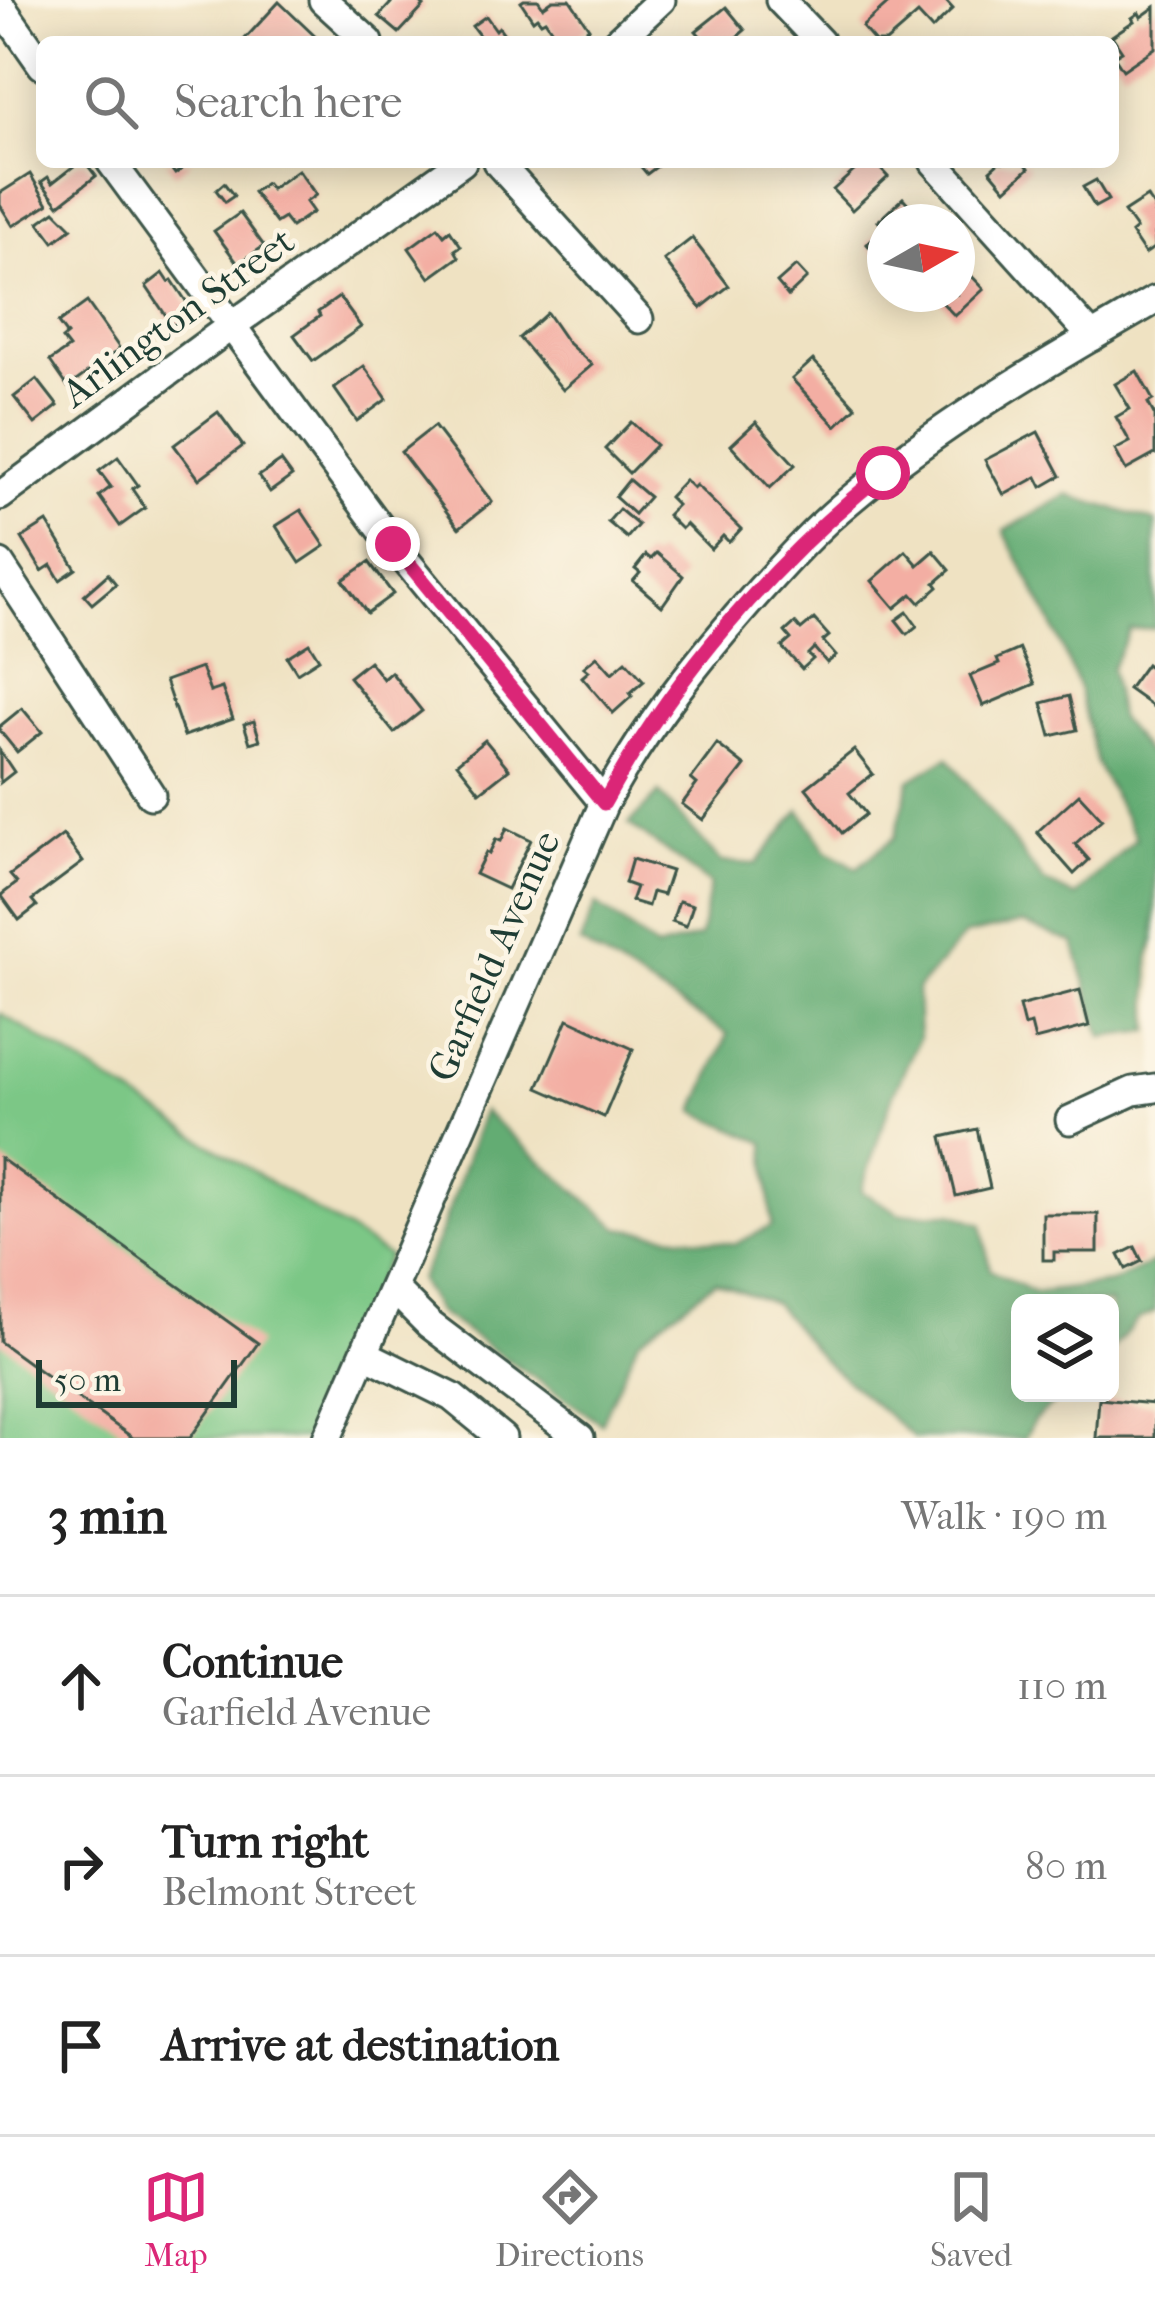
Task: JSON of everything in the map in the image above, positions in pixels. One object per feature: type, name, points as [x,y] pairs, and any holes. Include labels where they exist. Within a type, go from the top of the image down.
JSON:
[{"type":"street","points":[[323,0],[362,36]]},
{"type":"street","points":[[622,36],[661,0]]},
{"type":"street","points":[[780,0],[814,36]]},
{"type":"street","points":[[0,5],[36,56]]},
{"type":"street","points":[[115,168],[393,544],[604,803]]},
{"type":"street","name":"Arlington Street","points":[[0,496],[454,168]]},
{"type":"street","points":[[502,168],[638,319]]},
{"type":"street","points":[[939,168],[1092,338]]},
{"type":"street","name":"Garfield Avenue","points":[[327,1438],[604,803],[660,712],[719,636],[817,530],[870,483],[927,441],[1092,338],[1153,306]]},
{"type":"street","points":[[0,564],[151,795]]},
{"type":"street","points":[[1070,1120],[1133,1091],[1155,1088]]},
{"type":"street","points":[[393,1288],[429,1324],[580,1438]]},
{"type":"street","points":[[365,1354],[452,1397],[502,1438]]},
{"type":"green space","points":[[1067,495],[1155,521],[1155,628],[1130,629],[1111,668],[1118,717],[1155,763],[1150,1031],[1102,1037],[1074,943],[1022,923],[965,935],[917,989],[919,1038],[893,1094],[861,1191],[901,1214],[952,1213],[982,1224],[990,1270],[1035,1293],[1111,1283],[1155,1262],[1155,1312],[1138,1319],[1119,1341],[1119,1294],[1011,1294],[1011,1402],[1055,1402],[1034,1420],[1025,1438],[914,1438],[823,1360],[774,1303],[715,1281],[638,1340],[601,1423],[437,1312],[419,1280],[440,1235],[483,1111],[619,1228],[735,1244],[772,1226],[765,1143],[695,1111],[728,1034],[580,943],[596,904],[656,949],[700,937],[710,884],[629,824],[659,793],[721,862],[756,864],[800,810],[827,851],[857,868],[895,837],[910,780],[948,757],[1043,881],[1075,897],[1136,838],[1097,765],[1078,686],[1051,622],[1004,531]]},
{"type":"green space","points":[[0,1013],[388,1256],[306,1438],[0,1438]]},
{"type":"building","points":[[388,0],[417,0],[424,6],[399,33],[379,16],[391,3]]},
{"type":"building","points":[[538,0],[543,7],[553,0],[570,0],[589,28],[578,36],[556,36],[545,20],[533,20],[521,2]]},
{"type":"building","points":[[892,0],[945,0],[953,9],[932,29],[918,14],[893,36],[870,36],[862,27]]},
{"type":"building","points":[[279,2],[315,36],[248,36]]},
{"type":"building","points":[[726,7],[745,30],[738,36],[701,36],[696,31]]},
{"type":"building","points":[[1155,7],[1155,48],[1123,70],[1119,36],[1112,36],[1139,13],[1141,17]]},
{"type":"building","points":[[486,16],[506,36],[480,36],[472,26]]},
{"type":"building","points":[[71,168],[90,168],[96,176],[59,205],[41,182],[48,177],[52,183]]},
{"type":"building","points":[[857,168],[880,168],[888,177],[852,210],[833,190]]},
{"type":"building","points":[[992,168],[1029,168],[1006,189]]},
{"type":"building","points":[[298,170],[316,195],[306,202],[313,212],[291,227],[284,218],[276,223],[253,192],[266,183],[271,189]]},
{"type":"building","points":[[30,174],[48,204],[13,226],[0,205],[0,193]]},
{"type":"building","points":[[1096,180],[1108,200],[1095,207],[1083,187]]},
{"type":"building","points":[[224,183],[234,196],[225,202],[216,190]]},
{"type":"building","points":[[1147,197],[1155,208],[1155,247],[1145,254],[1124,212]]},
{"type":"building","points":[[55,211],[72,228],[54,242],[39,222]]},
{"type":"building","points":[[240,213],[264,246],[238,264],[214,231]]},
{"type":"building","points":[[438,227],[444,235],[450,230],[461,246],[455,250],[459,257],[430,278],[409,248]]},
{"type":"building","points":[[692,238],[729,286],[701,308],[664,260]]},
{"type":"building","points":[[796,266],[807,278],[788,296],[777,283]]},
{"type":"building","points":[[163,273],[196,316],[179,329],[146,286]]},
{"type":"building","points":[[339,297],[361,327],[313,361],[294,335]]},
{"type":"building","points":[[87,302],[120,349],[68,387],[50,361],[69,348],[58,323]]},
{"type":"building","points":[[547,313],[567,342],[592,365],[563,390],[519,338]]},
{"type":"building","points":[[813,360],[856,407],[836,426],[792,379]]},
{"type":"building","points":[[364,366],[387,399],[357,421],[334,388]]},
{"type":"building","points":[[1137,371],[1153,400],[1148,403],[1155,416],[1155,454],[1126,470],[1115,450],[1130,442],[1116,417],[1130,409],[1115,384]]},
{"type":"building","points":[[37,379],[58,406],[35,424],[14,397]]},
{"type":"building","points":[[218,412],[243,446],[199,479],[174,445]]},
{"type":"building","points":[[631,422],[656,445],[629,473],[605,449]]},
{"type":"building","points":[[756,422],[795,465],[770,488],[731,445]]},
{"type":"building","points":[[434,426],[492,502],[459,528],[401,452]]},
{"type":"building","points":[[1038,432],[1061,476],[1042,487],[1037,477],[1004,495],[985,460]]},
{"type":"building","points":[[118,457],[138,485],[132,489],[145,508],[120,526],[99,496],[111,487],[99,471]]},
{"type":"building","points":[[281,461],[292,476],[270,492],[259,476]]},
{"type":"building","points":[[629,480],[649,497],[634,514],[615,497]]},
{"type":"building","points":[[685,480],[741,529],[729,542],[723,536],[711,549],[686,524],[681,529],[667,515],[677,505],[669,497]]},
{"type":"building","points":[[619,509],[638,525],[627,538],[608,522]]},
{"type":"building","points":[[301,510],[325,546],[300,563],[276,526]]},
{"type":"building","points":[[47,522],[76,569],[60,580],[51,565],[42,571],[22,538]]},
{"type":"building","points":[[906,551],[918,565],[934,551],[950,570],[920,603],[912,594],[895,608],[872,581]]},
{"type":"building","points":[[657,553],[683,576],[662,606],[633,581],[646,555],[651,559]]},
{"type":"building","points":[[369,562],[393,594],[367,613],[343,580]]},
{"type":"building","points":[[108,574],[116,584],[92,604],[84,595]]},
{"type":"building","points":[[907,612],[917,626],[907,634],[896,620]]},
{"type":"building","points":[[814,619],[829,636],[823,641],[836,656],[827,663],[814,648],[808,654],[813,659],[802,669],[782,647],[791,639],[785,632],[795,623],[801,630]]},
{"type":"building","points":[[309,643],[319,659],[297,673],[287,657]]},
{"type":"building","points":[[1020,649],[1035,684],[983,706],[970,676]]},
{"type":"building","points":[[597,656],[612,673],[626,661],[644,681],[613,713],[582,677],[589,671],[584,667]]},
{"type":"building","points":[[369,661],[383,679],[391,672],[422,711],[394,733],[349,677]]},
{"type":"building","points":[[1146,664],[1155,671],[1155,708],[1128,689]]},
{"type":"building","points":[[201,668],[210,692],[222,688],[233,719],[184,736],[165,681]]},
{"type":"building","points":[[1069,696],[1077,730],[1051,736],[1042,703]]},
{"type":"building","points":[[22,708],[42,732],[17,752],[0,726]]},
{"type":"building","points":[[254,721],[260,740],[250,743],[244,724]]},
{"type":"building","points":[[485,740],[509,769],[480,792],[457,763]]},
{"type":"building","points":[[717,744],[745,766],[703,820],[682,804],[697,784],[691,779]]},
{"type":"building","points":[[854,750],[873,774],[849,793],[866,814],[842,833],[806,788]]},
{"type":"building","points":[[0,751],[14,772],[0,783]]},
{"type":"building","points":[[1079,794],[1102,819],[1075,844],[1089,860],[1074,874],[1037,832]]},
{"type":"building","points":[[507,828],[531,840],[507,889],[475,874]]},
{"type":"building","points":[[63,835],[83,862],[32,900],[37,906],[19,920],[1,895],[17,883],[10,875]]},
{"type":"building","points":[[632,859],[671,871],[663,895],[652,892],[648,906],[631,901],[636,887],[625,883]]},
{"type":"building","points":[[679,901],[693,905],[686,926],[672,921]]},
{"type":"building","points":[[1080,990],[1089,1026],[1035,1040],[1031,1024],[1024,1026],[1019,1006]]},
{"type":"building","points":[[568,1019],[633,1049],[604,1117],[538,1088]]},
{"type":"building","points":[[977,1129],[990,1188],[956,1196],[942,1137]]},
{"type":"building","points":[[0,1158],[258,1343],[190,1438],[133,1438],[0,1342]]},
{"type":"building","points":[[1043,1214],[1098,1214],[1098,1252],[1054,1252],[1054,1260],[1043,1260]]},
{"type":"building","points":[[1135,1247],[1142,1261],[1126,1269],[1119,1255]]},
{"type":"building","points":[[1099,1402],[1155,1404],[1155,1438],[1096,1438]]},
{"type":"route","points":[[393,544],[604,803],[660,712],[719,636],[802,544],[883,473]]}]
